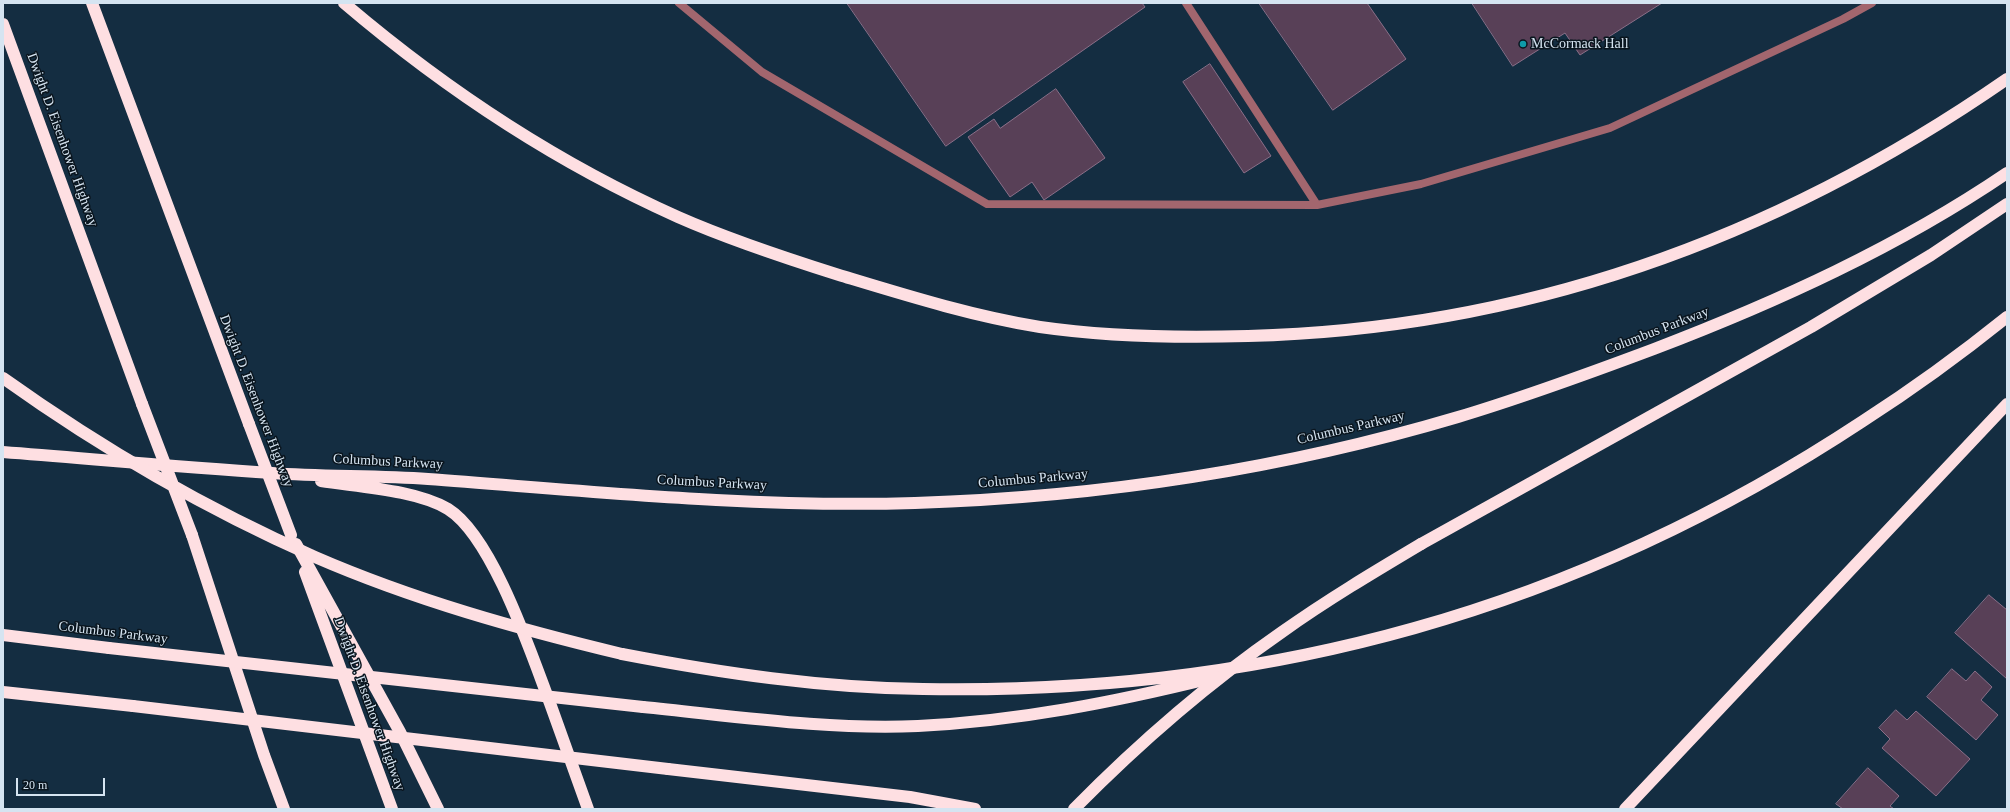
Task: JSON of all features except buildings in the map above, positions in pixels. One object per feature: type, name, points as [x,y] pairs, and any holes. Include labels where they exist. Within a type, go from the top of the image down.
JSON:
[{"type":"highway","name":"Dwight D. Eisenhower Highway","points":[[92,3],[392,809]]},
{"type":"highway","points":[[344,3],[414,60],[462,95],[508,125],[581,168],[678,217],[799,263],[954,308],[1043,327],[1147,336],[1210,337],[1335,332],[1398,325],[1461,315],[1521,302],[1582,286],[1701,245],[1817,193],[1928,132],[2007,79]]},
{"type":"highway","name":"Dwight D. Eisenhower Highway","points":[[3,24],[142,404],[192,535],[264,755],[284,809]]},
{"type":"highway","name":"Columbus Parkway","points":[[3,452],[278,474],[392,476],[718,499],[858,504],[1035,495],[1211,473],[1327,450],[1449,420],[1600,370],[1736,317],[1797,290],[1922,226],[2007,173]]},
{"type":"highway","points":[[1074,809],[1133,752],[1233,668],[1281,632],[1337,594],[1420,544],[1818,323],[1931,255],[2007,204]]},
{"type":"highway","points":[[3,378],[67,423],[163,481],[218,511],[316,557],[422,598],[476,615],[622,654],[712,670],[786,680],[920,689],[986,690],[1122,683],[1292,658],[1359,644],[1432,624],[1540,588],[1660,537],[1720,507],[1780,474],[1894,401],[1949,362],[2007,317]]},
{"type":"highway","points":[[1625,809],[2007,404]]},
{"type":"highway","points":[[278,474],[420,498],[435,502],[461,519],[484,550],[521,628],[588,809]]},
{"type":"highway","points":[[291,535],[400,732],[438,809]]},
{"type":"highway","name":"Columbus Parkway","points":[[3,635],[643,707],[848,725],[916,726],[987,722],[1060,712],[1126,699],[1359,644]]},
{"type":"highway","points":[[3,692],[910,797],[974,809]]},
{"type":"lane","points":[[679,3],[762,72],[988,204],[1317,206],[1421,184],[1610,128],[1836,22],[1872,3]]},
{"type":"lane","points":[[1186,3],[1317,206]]},
{"type":"place","name":"McCormack Hall","points":[[1523,44]]}]
